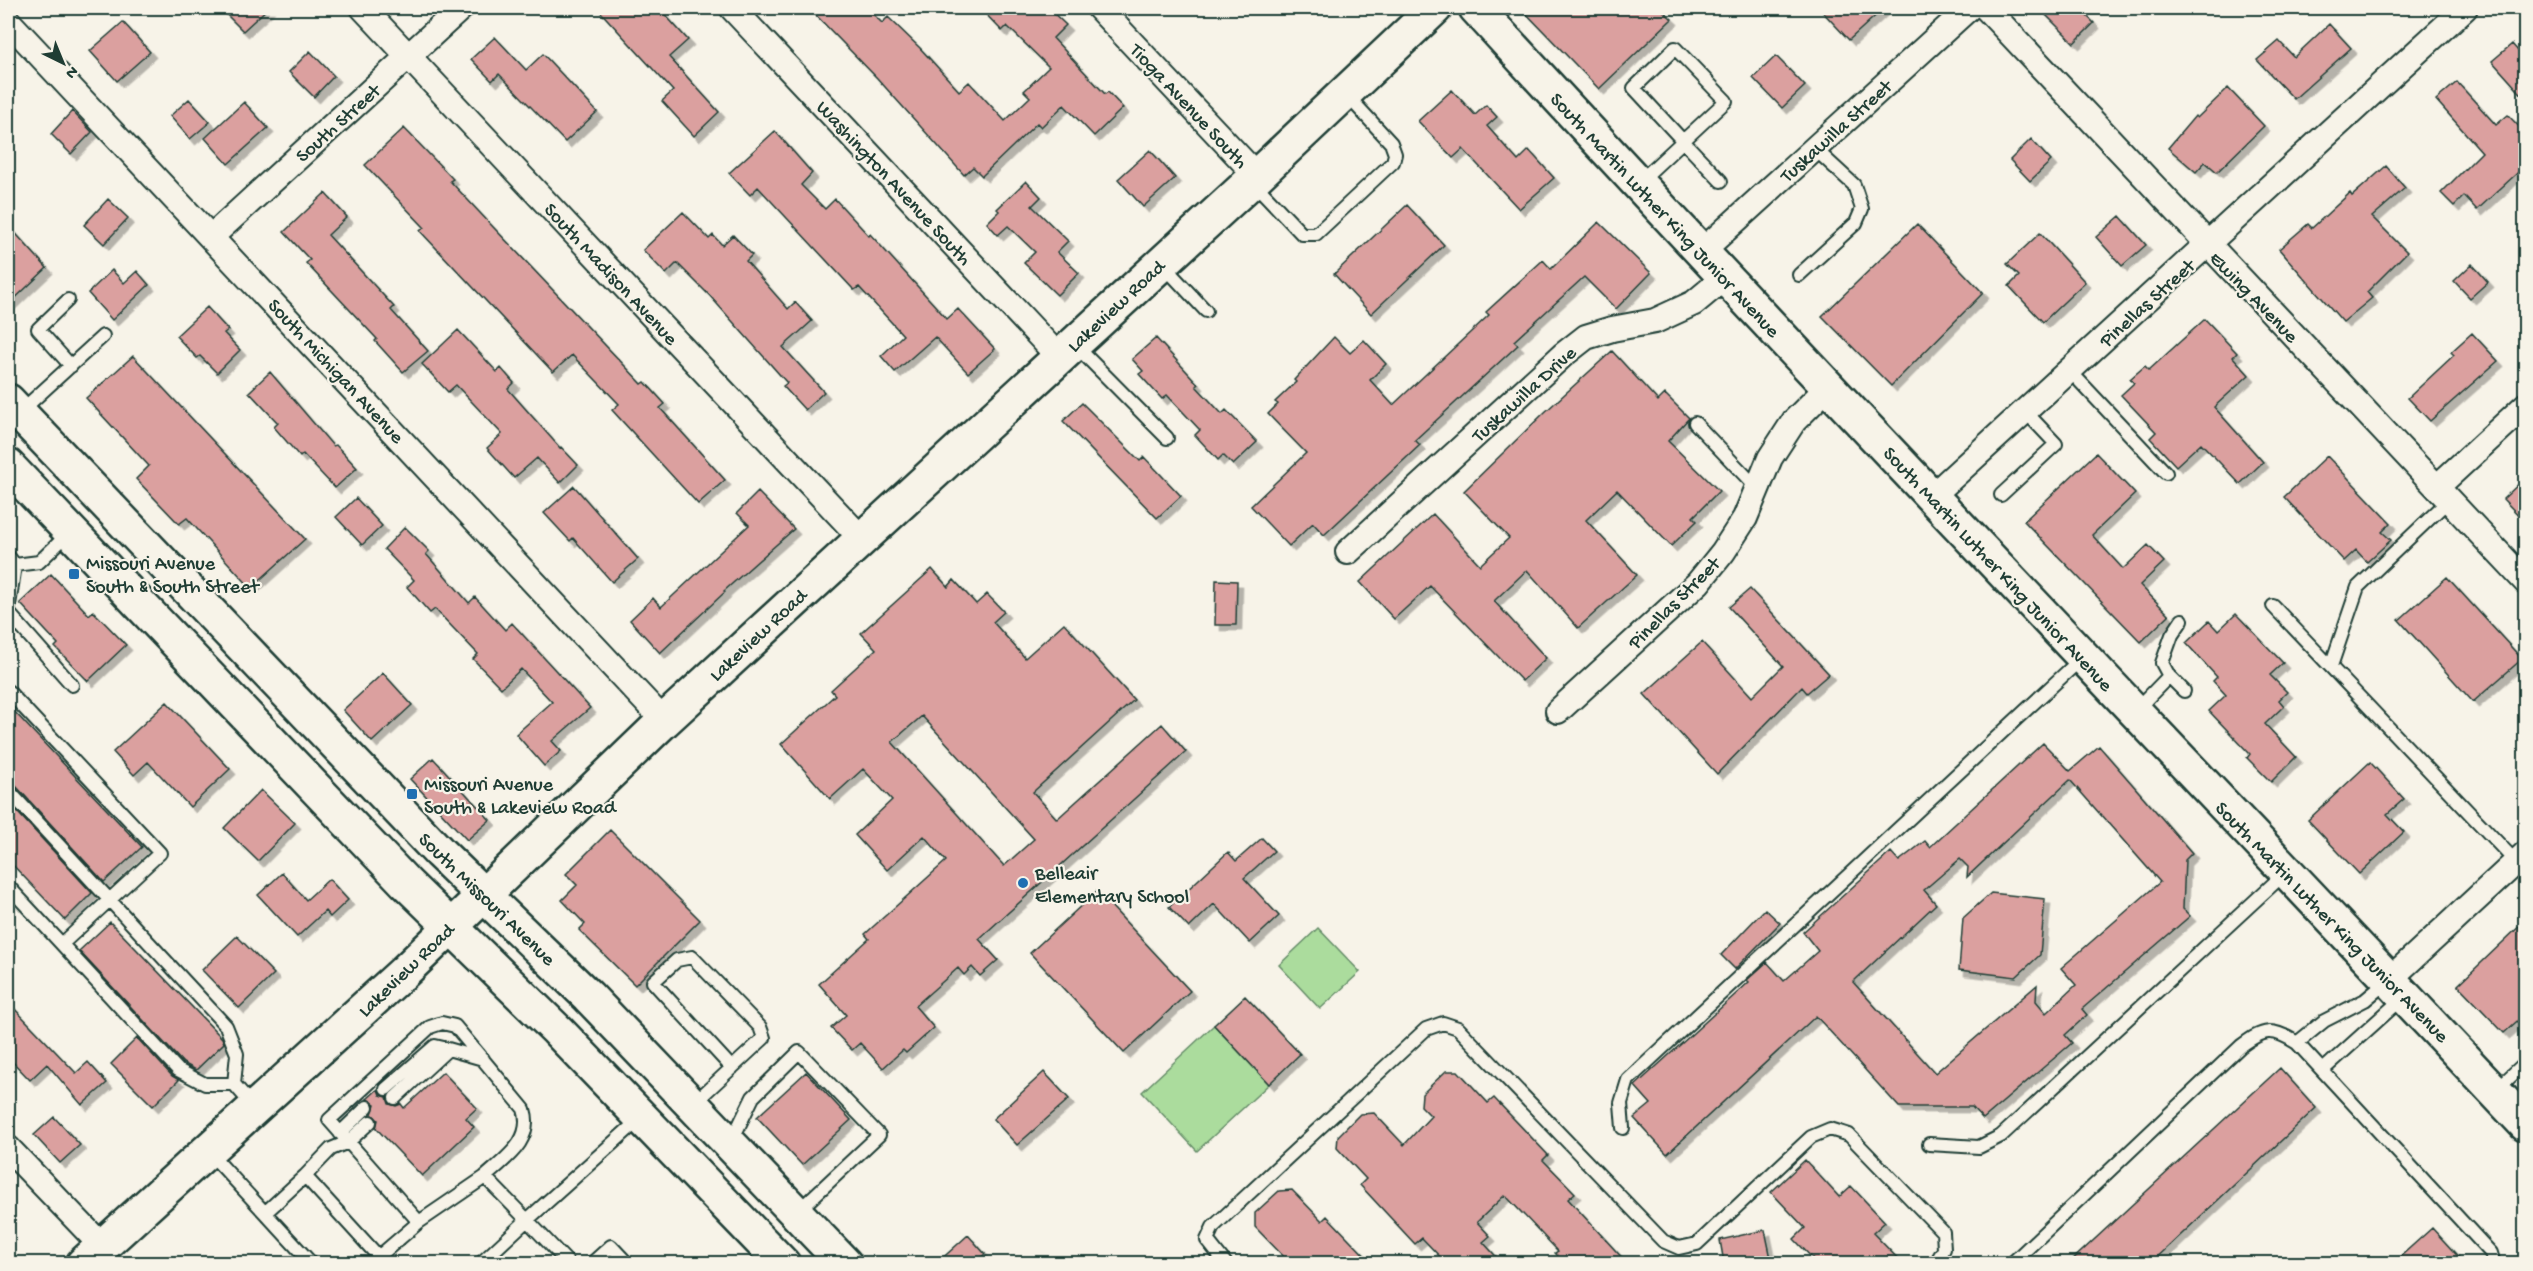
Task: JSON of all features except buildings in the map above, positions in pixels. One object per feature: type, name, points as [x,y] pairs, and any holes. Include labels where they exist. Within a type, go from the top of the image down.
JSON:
[{"type":"street","name":"South Madison Avenue","points":[[363,8],[861,538]]},
{"type":"street","name":"South Street","points":[[212,237],[461,8]]},
{"type":"street","name":"Washington Avenue South","points":[[732,8],[1066,350]]},
{"type":"street","name":"Tioga Avenue South","points":[[1099,8],[1254,178]]},
{"type":"street","name":"Lakeview Road","points":[[92,1255],[208,1151],[244,1096],[404,972],[664,721],[1254,178],[1435,8]]},
{"type":"street","name":"South Martin Luther King Junior Avenue","points":[[1476,8],[1700,253],[2286,873],[2398,987],[2526,1125]]},
{"type":"street","name":"Tuskawilla Street","points":[[1700,253],[1969,8]]},
{"type":"street","name":"Ewing Avenue","points":[[1986,8],[2526,582]]},
{"type":"street","name":"Pinellas Street","points":[[1931,497],[2208,246],[2465,8]]},
{"type":"street","name":"South Michigan Avenue","points":[[8,21],[664,721]]},
{"type":"street","name":"Tuskawilla Drive","points":[[1348,552],[1563,355],[1586,338],[1612,329],[1655,321],[1694,303],[1724,278]]},
{"type":"street","name":"Pinellas Street","points":[[1558,711],[1698,583],[1723,552],[1745,518],[1770,458],[1794,421],[1828,387]]},
{"type":"street","points":[[2443,493],[2526,405]]},
{"type":"street","name":"South Missouri Avenue","points":[[11,411],[440,853],[588,996],[845,1263]]},
{"type":"street","points":[[8,466],[406,883],[557,1030],[783,1263]]},
{"type":"street","points":[[2398,987],[2522,859]]},
{"type":"street","points":[[8,1148],[92,1255]]},
{"type":"lane","points":[[1637,184],[1683,141],[1726,101],[1675,48],[1634,88],[1683,141],[1721,181]]},
{"type":"lane","points":[[1254,178],[1302,234],[1316,234],[1393,162],[1395,153],[1391,143],[1344,93]]},
{"type":"lane","points":[[1799,275],[1856,223],[1862,209],[1854,185],[1815,149]]},
{"type":"lane","points":[[1161,263],[1206,311]]},
{"type":"lane","points":[[68,300],[38,329],[71,366]]},
{"type":"lane","points":[[11,411],[71,366],[103,336]]},
{"type":"lane","points":[[1066,350],[1167,438]]},
{"type":"lane","points":[[2070,370],[2166,473]]},
{"type":"lane","points":[[2001,495],[2056,444],[2025,411]]},
{"type":"lane","points":[[1695,423],[1757,488]]},
{"type":"lane","points":[[2331,666],[2358,587],[2443,493]]},
{"type":"lane","points":[[70,532],[39,562],[11,560],[8,612],[72,685]]},
{"type":"lane","points":[[2273,606],[2522,859]]},
{"type":"lane","points":[[2182,620],[2172,635],[2162,663],[2169,676],[2184,691]]},
{"type":"lane","points":[[1623,1128],[1621,1103],[1628,1080],[2083,657]]},
{"type":"lane","points":[[2134,711],[2169,676]]},
{"type":"lane","points":[[8,691],[160,853],[62,944]]},
{"type":"lane","points":[[8,790],[226,1026],[237,1054],[244,1096],[205,1084],[178,1070],[8,886]]},
{"type":"lane","points":[[1929,1144],[1979,1147],[2001,1136],[2286,873]]},
{"type":"lane","points":[[692,1104],[732,1068],[764,1038],[760,1027],[692,957],[677,960],[653,982],[732,1068]]},
{"type":"lane","points":[[2297,1043],[2324,1021],[2365,1000],[2398,987]]},
{"type":"lane","points":[[2323,1070],[2398,987]]},
{"type":"lane","points":[[305,1176],[374,1260],[418,1222],[485,1177],[514,1151],[523,1139],[528,1121],[524,1109],[455,1026],[442,1023],[430,1027],[329,1120],[418,1222]]},
{"type":"lane","points":[[1226,1263],[1212,1249],[1207,1240],[1213,1227],[1426,1029],[1443,1023],[1458,1028],[1663,1241],[1679,1248],[1697,1244],[1811,1137],[1830,1129],[1849,1135],[1943,1232],[1944,1249],[1935,1263]]},
{"type":"lane","points":[[2011,1263],[2241,1046],[2260,1032],[2280,1032],[2297,1043],[2490,1253],[2494,1263]]},
{"type":"lane","points":[[386,1089],[435,1046],[483,1059]]},
{"type":"lane","points":[[395,1098],[448,1049]]},
{"type":"lane","points":[[730,1144],[753,1097],[799,1052],[879,1135],[796,1213]]},
{"type":"lane","points":[[2494,1092],[2526,1062]]},
{"type":"lane","points":[[266,1212],[344,1137],[367,1107]]},
{"type":"lane","points":[[480,1263],[642,1117]]},
{"type":"lane","points":[[344,1137],[370,1122]]},
{"type":"lane","points":[[208,1151],[312,1263]]},
{"type":"lane","points":[[485,1177],[569,1263]]},
{"type":"lane","points":[[591,1263],[611,1246],[628,1263]]},
{"type":"green space","points":[[1318,928],[1360,972],[1320,1009],[1279,965]]},
{"type":"green space","points":[[1214,1025],[1269,1084],[1197,1151],[1142,1092]]},
{"type":"place","name":"Missouri Avenue South & South Street","points":[[74,574]]},
{"type":"place","name":"Missouri Avenue South & Lakeview Road","points":[[412,794]]},
{"type":"place","name":"Belleair Elementary School","points":[[1023,883]]}]
